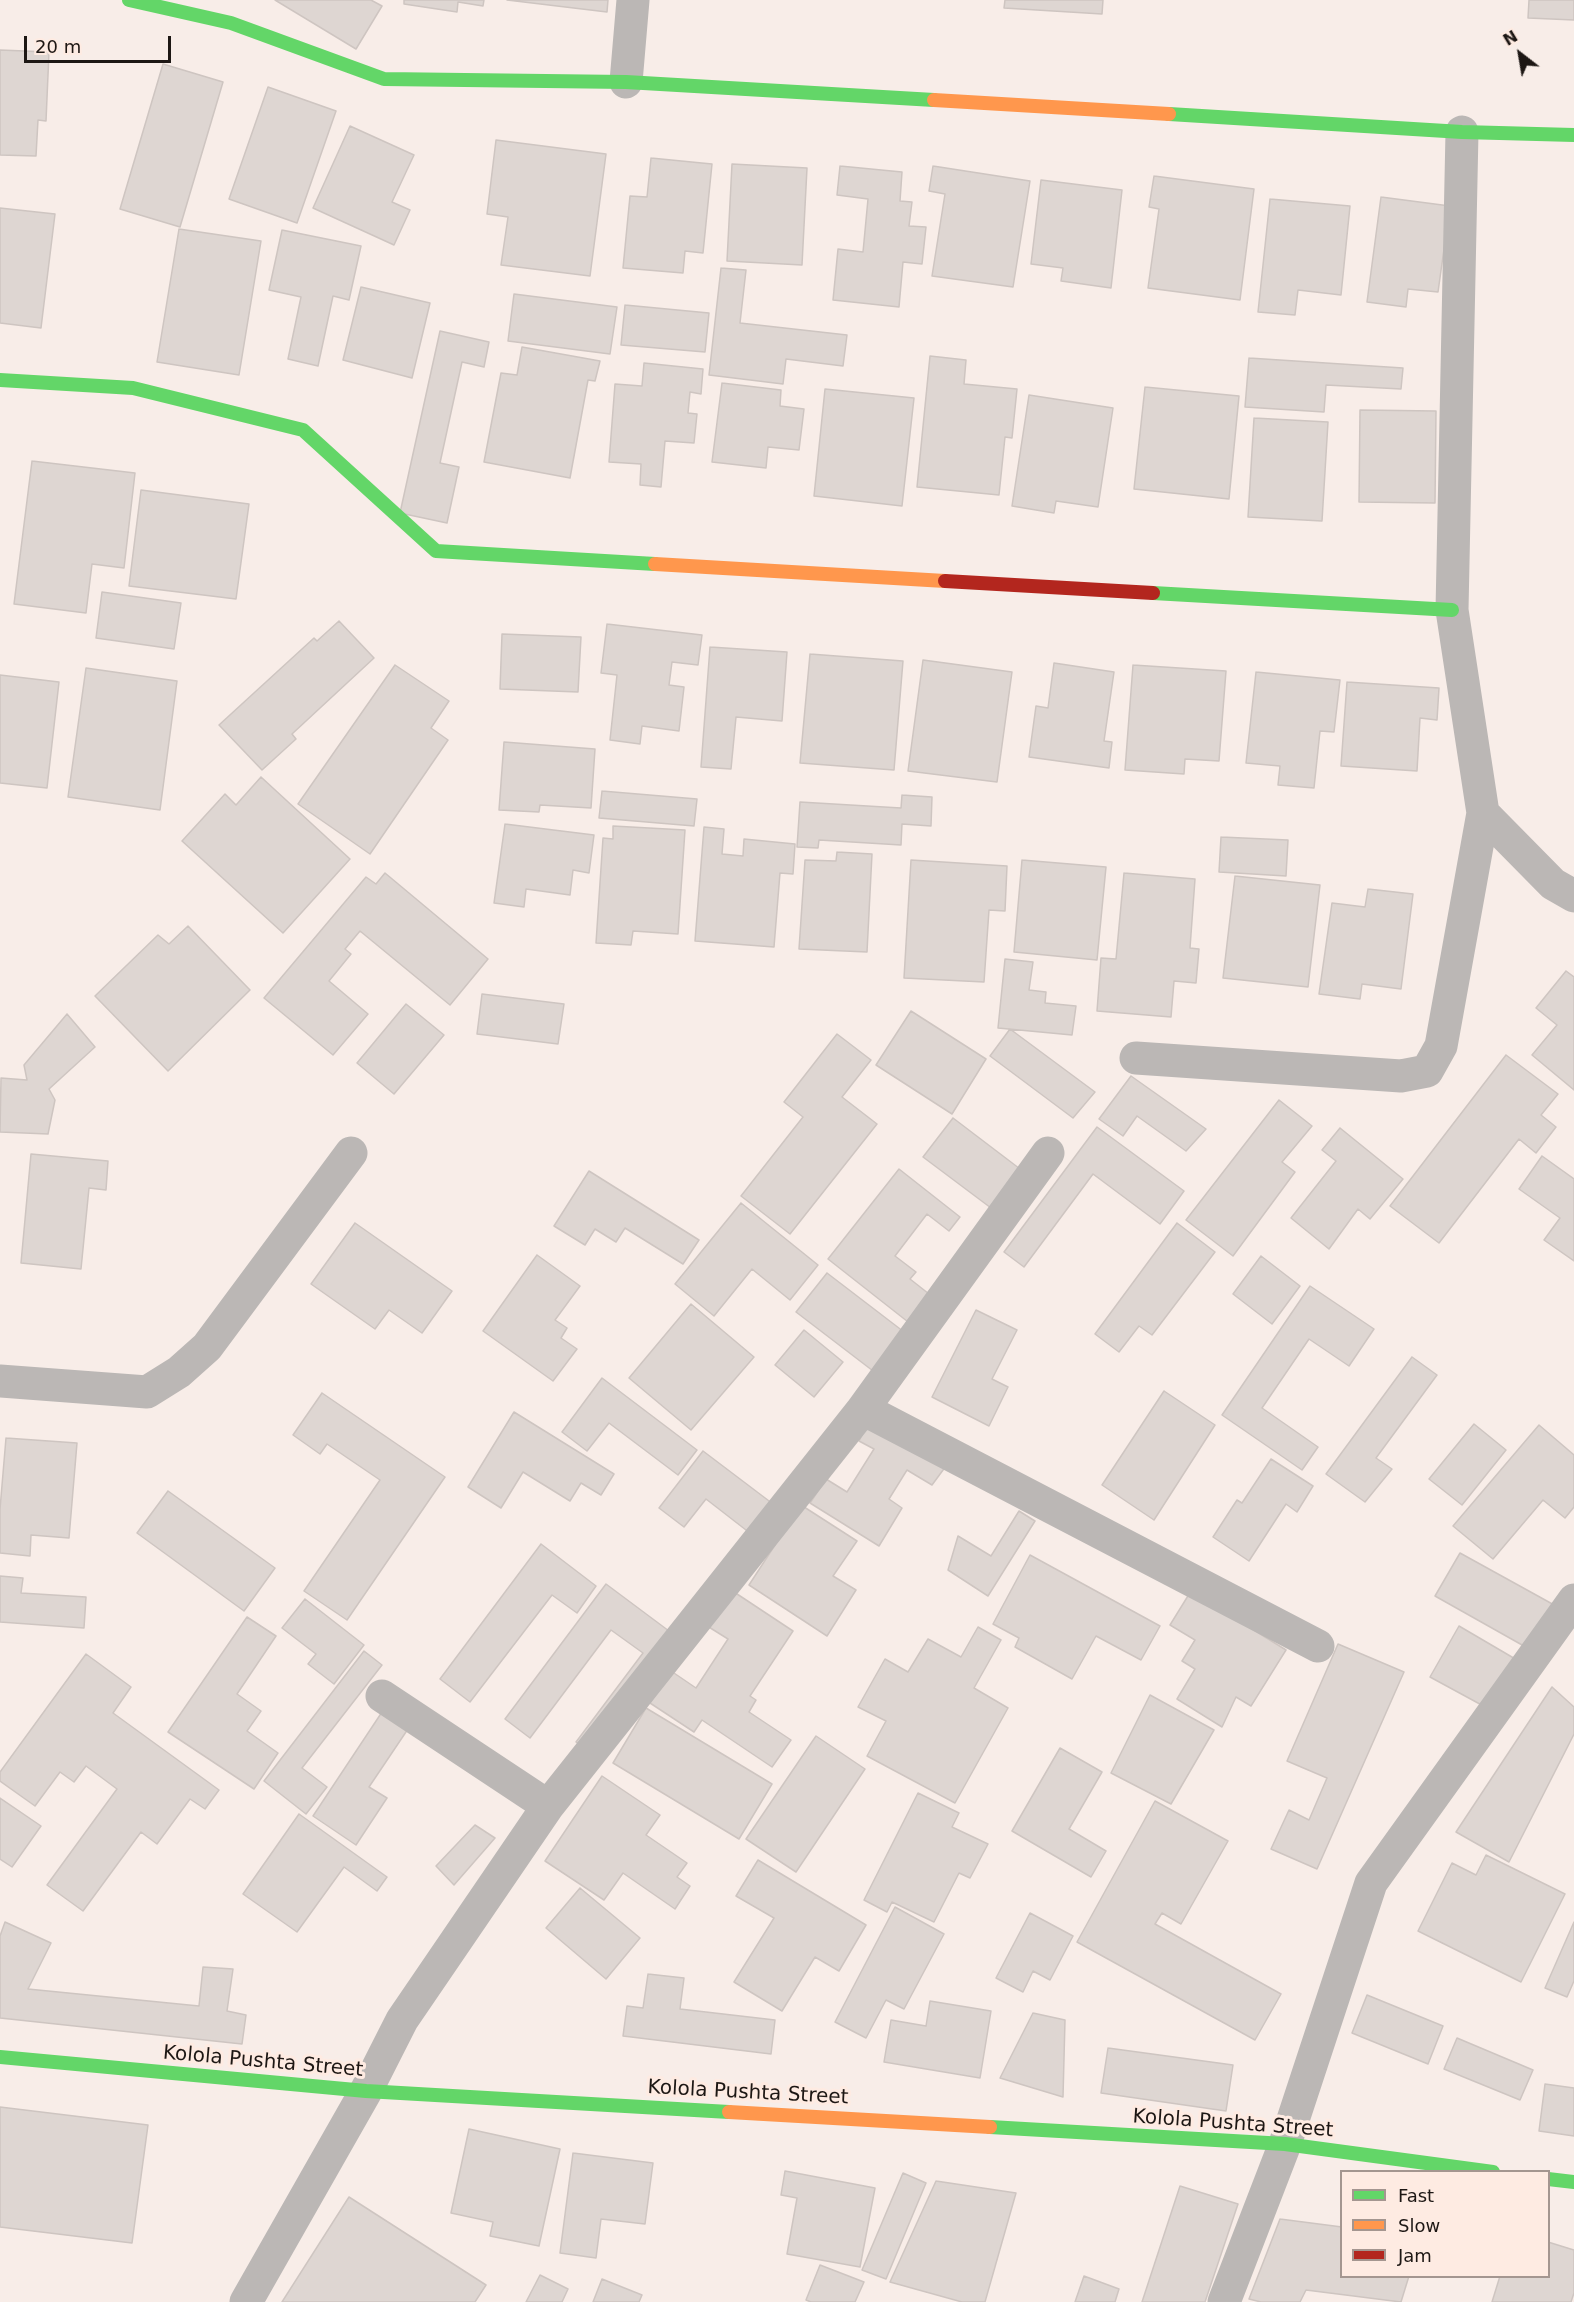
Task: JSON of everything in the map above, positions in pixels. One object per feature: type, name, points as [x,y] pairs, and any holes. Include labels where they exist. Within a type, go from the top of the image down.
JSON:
[{"type":"street","points":[[129,0],[231,23],[384,79],[627,82],[1462,132],[1574,135]]},
{"type":"street","points":[[627,82],[633,0]]},
{"type":"street","points":[[1136,1058],[1401,1076],[1427,1071],[1442,1046],[1484,813],[1452,610],[1462,132]]},
{"type":"street","points":[[0,380],[133,388],[303,430],[436,551],[1452,610]]},
{"type":"street","points":[[1484,813],[1553,884],[1574,896]]},
{"type":"street","points":[[0,1381],[147,1392],[179,1372],[207,1347],[351,1153]]},
{"type":"street","points":[[246,2302],[366,2091],[402,2020],[548,1806],[863,1409],[1048,1153]]},
{"type":"street","points":[[863,1409],[1318,1646]]},
{"type":"street","points":[[1224,2302],[1285,2144],[1371,1883],[1574,1600]]},
{"type":"street","points":[[382,1696],[548,1806]]},
{"type":"street","name":"Kolola Pushta Street","points":[[0,2057],[366,2091],[1285,2144],[1478,2170]]},
{"type":"street","points":[[1550,2179],[1574,2182]]},
{"type":"building","points":[[275,0],[371,0],[382,6],[356,49]]},
{"type":"building","points":[[404,0],[484,0],[483,6],[458,2],[457,12],[404,4]]},
{"type":"building","points":[[507,0],[608,0],[607,12]]},
{"type":"building","points":[[1005,0],[1103,0],[1102,14],[1004,8]]},
{"type":"building","points":[[1529,0],[1574,0],[1574,20],[1528,18]]},
{"type":"building","points":[[0,50],[49,52],[46,121],[38,120],[36,156],[0,155]]},
{"type":"building","points":[[163,64],[223,82],[180,227],[120,209]]},
{"type":"building","points":[[268,87],[336,111],[297,223],[229,199]]},
{"type":"building","points":[[350,126],[414,155],[392,202],[410,210],[394,245],[313,208]]},
{"type":"building","points":[[496,140],[606,154],[590,276],[501,265],[508,217],[487,214]]},
{"type":"building","points":[[651,158],[712,164],[703,253],[685,251],[683,273],[623,268],[630,196],[647,197]]},
{"type":"building","points":[[732,164],[807,168],[802,265],[727,261]]},
{"type":"building","points":[[840,166],[902,172],[900,201],[912,202],[909,226],[926,227],[922,264],[903,262],[899,307],[833,300],[838,249],[863,252],[868,199],[837,195]]},
{"type":"building","points":[[933,166],[1030,181],[1013,287],[932,276],[945,194],[929,191]]},
{"type":"building","points":[[1154,176],[1254,189],[1240,300],[1148,288],[1159,209],[1149,207]]},
{"type":"building","points":[[1041,180],[1122,190],[1111,288],[1061,281],[1063,268],[1031,264]]},
{"type":"building","points":[[1381,197],[1450,206],[1438,292],[1408,289],[1406,307],[1367,302]]},
{"type":"building","points":[[1270,199],[1350,206],[1341,295],[1298,290],[1295,315],[1258,312]]},
{"type":"building","points":[[0,208],[55,214],[41,328],[0,323]]},
{"type":"building","points":[[179,229],[261,241],[239,375],[157,362]]},
{"type":"building","points":[[282,230],[361,246],[349,300],[333,296],[318,366],[288,359],[301,297],[269,290]]},
{"type":"building","points":[[721,268],[746,270],[740,323],[847,335],[843,366],[786,359],[783,384],[709,375]]},
{"type":"building","points":[[361,287],[430,303],[412,378],[343,360]]},
{"type":"building","points":[[514,294],[617,307],[610,354],[508,341]]},
{"type":"building","points":[[625,305],[709,313],[705,352],[621,345]]},
{"type":"building","points":[[440,331],[489,342],[484,367],[462,362],[440,463],[459,467],[447,523],[400,513]]},
{"type":"building","points":[[522,347],[600,361],[595,381],[588,380],[570,478],[484,462],[501,373],[517,375]]},
{"type":"building","points":[[930,356],[966,360],[964,384],[1017,389],[1012,438],[1005,437],[999,495],[917,487]]},
{"type":"building","points":[[1249,358],[1403,368],[1401,389],[1326,385],[1324,412],[1245,407]]},
{"type":"building","points":[[644,363],[703,369],[701,394],[690,392],[688,413],[697,414],[694,443],[665,441],[661,487],[640,485],[641,464],[609,462],[615,384],[642,386]]},
{"type":"building","points":[[722,383],[781,390],[780,406],[804,409],[799,450],[768,447],[766,468],[712,462]]},
{"type":"building","points":[[1145,387],[1239,396],[1229,499],[1134,489]]},
{"type":"building","points":[[825,389],[914,398],[902,506],[814,496]]},
{"type":"building","points":[[1029,395],[1113,408],[1098,507],[1056,501],[1054,513],[1012,506]]},
{"type":"building","points":[[1360,410],[1436,411],[1435,503],[1359,502]]},
{"type":"building","points":[[1254,418],[1328,422],[1322,521],[1248,517]]},
{"type":"building","points":[[32,461],[135,473],[124,568],[92,564],[86,613],[14,604]]},
{"type":"building","points":[[141,490],[249,504],[236,599],[129,586]]},
{"type":"building","points":[[102,592],[181,603],[174,649],[96,638]]},
{"type":"building","points":[[339,621],[374,658],[292,734],[296,739],[262,770],[219,725],[314,638],[317,641]]},
{"type":"building","points":[[607,624],[702,635],[698,665],[672,662],[669,685],[684,687],[679,731],[642,726],[640,744],[610,740],[617,675],[601,673]]},
{"type":"building","points":[[502,634],[581,637],[578,692],[500,689]]},
{"type":"building","points":[[710,647],[787,652],[782,721],[736,717],[731,769],[701,767]]},
{"type":"building","points":[[810,654],[903,661],[894,770],[800,763]]},
{"type":"building","points":[[923,660],[1012,672],[997,782],[908,771]]},
{"type":"building","points":[[1054,663],[1114,672],[1104,741],[1112,742],[1109,768],[1029,757],[1036,706],[1048,708]]},
{"type":"building","points":[[395,665],[449,701],[431,728],[448,740],[370,854],[298,804]]},
{"type":"building","points":[[1133,665],[1226,671],[1219,761],[1185,759],[1184,774],[1125,770]]},
{"type":"building","points":[[86,668],[177,681],[160,810],[68,797]]},
{"type":"building","points":[[1256,672],[1340,680],[1334,732],[1320,731],[1314,788],[1278,785],[1280,766],[1246,763]]},
{"type":"building","points":[[0,675],[59,682],[47,788],[0,783]]},
{"type":"building","points":[[1347,682],[1439,688],[1437,720],[1420,718],[1417,771],[1341,766]]},
{"type":"building","points":[[504,742],[595,749],[591,808],[540,805],[539,812],[499,810]]},
{"type":"building","points":[[261,777],[350,859],[283,933],[182,841],[225,794],[236,805]]},
{"type":"building","points":[[602,791],[697,799],[694,826],[599,818]]},
{"type":"building","points":[[902,795],[932,797],[931,826],[902,824],[901,845],[819,840],[818,848],[797,847],[800,802],[901,808]]},
{"type":"building","points":[[505,824],[594,835],[589,873],[573,870],[570,895],[526,889],[524,907],[494,903]]},
{"type":"building","points":[[613,826],[685,830],[678,934],[633,931],[631,945],[596,943],[603,838],[613,839]]},
{"type":"building","points":[[704,827],[724,829],[722,854],[743,856],[744,839],[795,844],[793,874],[780,873],[774,947],[695,941]]},
{"type":"building","points":[[1221,837],[1288,840],[1286,876],[1219,872]]},
{"type":"building","points":[[837,852],[872,854],[867,952],[799,949],[805,860],[836,861]]},
{"type":"building","points":[[911,860],[1007,866],[1005,911],[989,910],[984,982],[904,978]]},
{"type":"building","points":[[1022,860],[1106,867],[1097,960],[1014,952]]},
{"type":"building","points":[[385,873],[488,959],[450,1005],[360,931],[345,949],[351,954],[329,981],[368,1014],[333,1055],[264,998],[366,877],[376,884]]},
{"type":"building","points":[[1124,873],[1195,879],[1190,948],[1199,949],[1196,983],[1174,981],[1171,1017],[1097,1011],[1101,958],[1116,959]]},
{"type":"building","points":[[1235,876],[1320,885],[1308,987],[1223,978]]},
{"type":"building","points":[[1368,889],[1413,894],[1401,989],[1362,984],[1360,999],[1319,994],[1332,903],[1365,907]]},
{"type":"building","points":[[188,926],[250,990],[168,1071],[95,996],[158,935],[169,944]]},
{"type":"building","points":[[1005,959],[1033,962],[1029,990],[1046,992],[1045,1003],[1076,1006],[1072,1035],[998,1028]]},
{"type":"building","points":[[1566,971],[1574,977],[1574,1090],[1532,1055],[1557,1025],[1536,1008]]},
{"type":"building","points":[[482,994],[564,1004],[558,1044],[477,1034]]},
{"type":"building","points":[[406,1004],[444,1035],[394,1094],[357,1063]]},
{"type":"building","points":[[911,1011],[986,1059],[952,1114],[876,1065]]},
{"type":"building","points":[[67,1014],[95,1047],[49,1089],[55,1100],[48,1134],[0,1132],[1,1078],[27,1080],[24,1065]]},
{"type":"building","points":[[1010,1029],[1095,1092],[1073,1118],[990,1056]]},
{"type":"building","points":[[837,1034],[871,1060],[842,1097],[877,1124],[790,1234],[741,1196],[803,1117],[784,1102]]},
{"type":"building","points":[[1506,1055],[1558,1094],[1541,1115],[1556,1127],[1536,1153],[1519,1139],[1439,1243],[1390,1206]]},
{"type":"building","points":[[1131,1076],[1206,1129],[1186,1151],[1137,1116],[1123,1136],[1099,1119]]},
{"type":"building","points":[[1279,1100],[1312,1126],[1282,1162],[1295,1172],[1233,1256],[1186,1220]]},
{"type":"building","points":[[953,1118],[1028,1175],[999,1214],[923,1157]]},
{"type":"building","points":[[1097,1127],[1184,1191],[1160,1224],[1093,1174],[1024,1267],[1004,1252]]},
{"type":"building","points":[[1340,1128],[1403,1179],[1370,1219],[1358,1209],[1329,1249],[1291,1218],[1336,1161],[1322,1150]]},
{"type":"building","points":[[31,1154],[108,1161],[106,1190],[89,1188],[81,1269],[21,1263]]},
{"type":"building","points":[[1542,1156],[1574,1179],[1574,1261],[1544,1240],[1560,1218],[1519,1189]]},
{"type":"building","points":[[899,1169],[960,1217],[949,1231],[927,1214],[895,1256],[916,1272],[910,1279],[938,1301],[917,1329],[828,1259]]},
{"type":"building","points":[[589,1171],[699,1240],[683,1264],[625,1228],[616,1242],[595,1229],[585,1245],[554,1226]]},
{"type":"building","points":[[741,1203],[818,1265],[790,1300],[752,1269],[714,1316],[675,1284]]},
{"type":"building","points":[[355,1223],[452,1291],[422,1333],[389,1310],[375,1329],[311,1284]]},
{"type":"building","points":[[1177,1223],[1215,1252],[1152,1335],[1139,1326],[1119,1352],[1095,1334]]},
{"type":"building","points":[[537,1255],[580,1286],[555,1320],[567,1328],[561,1338],[577,1349],[553,1381],[483,1331]]},
{"type":"building","points":[[1261,1256],[1300,1286],[1272,1324],[1233,1294]]},
{"type":"building","points":[[827,1273],[908,1335],[877,1374],[796,1312]]},
{"type":"building","points":[[1310,1286],[1374,1329],[1349,1366],[1309,1339],[1262,1408],[1318,1447],[1302,1470],[1222,1415]]},
{"type":"building","points":[[691,1304],[754,1357],[691,1430],[629,1378]]},
{"type":"building","points":[[976,1310],[1017,1330],[992,1379],[1008,1387],[989,1426],[932,1397]]},
{"type":"building","points":[[804,1330],[843,1362],[814,1397],[775,1365]]},
{"type":"building","points":[[1412,1357],[1437,1375],[1376,1458],[1392,1469],[1365,1502],[1326,1474]]},
{"type":"building","points":[[602,1378],[697,1450],[678,1475],[609,1423],[587,1451],[562,1432]]},
{"type":"building","points":[[1164,1391],[1215,1425],[1154,1520],[1102,1485]]},
{"type":"building","points":[[322,1393],[445,1477],[347,1620],[304,1591],[380,1480],[327,1444],[320,1454],[293,1435]]},
{"type":"building","points":[[514,1412],[614,1474],[601,1495],[581,1483],[570,1501],[523,1472],[501,1508],[468,1487]]},
{"type":"building","points":[[869,1422],[946,1466],[932,1485],[907,1470],[889,1499],[902,1508],[879,1546],[810,1503],[826,1479],[847,1492],[874,1449],[859,1441]]},
{"type":"building","points":[[1474,1424],[1506,1450],[1462,1505],[1429,1479]]},
{"type":"building","points":[[1539,1425],[1574,1455],[1574,1507],[1565,1518],[1543,1500],[1493,1559],[1453,1526]]},
{"type":"building","points":[[6,1438],[77,1443],[69,1538],[31,1535],[30,1556],[0,1553],[0,1509]]},
{"type":"building","points":[[703,1451],[777,1507],[755,1537],[706,1499],[684,1527],[659,1508]]},
{"type":"building","points":[[1271,1459],[1313,1486],[1297,1512],[1286,1504],[1249,1561],[1213,1537],[1237,1500],[1242,1503]]},
{"type":"building","points":[[168,1491],[275,1568],[244,1611],[137,1533]]},
{"type":"building","points":[[801,1505],[857,1541],[833,1576],[856,1590],[827,1636],[749,1585]]},
{"type":"building","points":[[1019,1511],[1035,1521],[988,1596],[948,1570],[958,1536],[991,1556]]},
{"type":"building","points":[[541,1544],[596,1586],[577,1613],[552,1595],[470,1702],[440,1679]]},
{"type":"building","points":[[1460,1553],[1556,1606],[1531,1650],[1435,1596]]},
{"type":"building","points":[[1030,1555],[1160,1626],[1141,1660],[1096,1636],[1072,1679],[1015,1647],[1019,1638],[993,1624]]},
{"type":"building","points":[[0,1576],[23,1578],[21,1593],[86,1597],[84,1628],[0,1622]]},
{"type":"building","points":[[606,1584],[677,1637],[590,1752],[576,1742],[643,1653],[611,1630],[530,1738],[505,1719]]},
{"type":"building","points":[[728,1588],[793,1631],[750,1696],[756,1700],[749,1712],[791,1740],[772,1767],[702,1720],[694,1732],[650,1703],[671,1671],[696,1688],[728,1639],[704,1624]]},
{"type":"building","points":[[1191,1591],[1286,1650],[1251,1706],[1236,1697],[1222,1727],[1177,1699],[1195,1669],[1182,1661],[1195,1640],[1170,1625]]},
{"type":"building","points":[[305,1599],[364,1645],[334,1684],[308,1664],[316,1654],[282,1628]]},
{"type":"building","points":[[247,1617],[276,1636],[237,1694],[261,1711],[247,1731],[278,1753],[254,1789],[168,1732]]},
{"type":"building","points":[[1459,1626],[1517,1660],[1489,1709],[1430,1677]]},
{"type":"building","points":[[978,1627],[1001,1640],[974,1688],[1008,1708],[955,1803],[867,1756],[886,1721],[858,1707],[885,1659],[908,1672],[928,1639],[961,1657]]},
{"type":"building","points":[[1338,1644],[1404,1672],[1317,1869],[1271,1849],[1289,1810],[1309,1820],[1327,1778],[1287,1761]]},
{"type":"building","points":[[364,1651],[382,1665],[302,1768],[327,1787],[306,1814],[264,1781]]},
{"type":"building","points":[[86,1654],[131,1687],[113,1713],[219,1790],[205,1809],[190,1799],[157,1844],[141,1832],[83,1911],[47,1885],[117,1789],[86,1766],[74,1782],[60,1772],[35,1806],[0,1781],[0,1772]]},
{"type":"building","points":[[1552,1687],[1574,1707],[1574,1734],[1509,1862],[1456,1832]]},
{"type":"building","points":[[1150,1695],[1214,1730],[1171,1804],[1111,1773]]},
{"type":"building","points":[[646,1708],[772,1784],[739,1839],[613,1763]]},
{"type":"building","points":[[384,1709],[410,1726],[369,1787],[387,1798],[356,1845],[313,1816]]},
{"type":"building","points":[[816,1736],[865,1769],[796,1872],[746,1839]]},
{"type":"building","points":[[1060,1748],[1102,1772],[1069,1829],[1106,1851],[1091,1877],[1012,1831]]},
{"type":"building","points":[[602,1776],[660,1815],[646,1835],[687,1863],[677,1877],[690,1886],[675,1909],[623,1873],[604,1900],[545,1861]]},
{"type":"building","points":[[918,1793],[959,1813],[952,1827],[988,1844],[970,1878],[959,1873],[934,1922],[892,1902],[887,1912],[864,1900]]},
{"type":"building","points":[[0,1798],[41,1826],[12,1867],[0,1859]]},
{"type":"building","points":[[1155,1801],[1228,1841],[1181,1924],[1162,1913],[1155,1924],[1281,1994],[1255,2040],[1077,1942]]},
{"type":"building","points":[[299,1814],[387,1877],[377,1891],[344,1867],[297,1932],[243,1894]]},
{"type":"building","points":[[475,1825],[495,1838],[454,1885],[436,1866]]},
{"type":"building","points":[[1486,1855],[1565,1894],[1521,1982],[1418,1931],[1452,1863],[1476,1875]]},
{"type":"building","points":[[758,1860],[866,1925],[839,1971],[815,1957],[782,2011],[734,1982],[774,1918],[736,1896]]},
{"type":"building","points":[[580,1888],[640,1938],[606,1979],[546,1928]]},
{"type":"building","points":[[895,1907],[944,1934],[904,2009],[886,2000],[866,2038],[835,2022]]},
{"type":"building","points":[[1030,1913],[1073,1936],[1050,1980],[1033,1971],[1023,1992],[996,1978]]},
{"type":"building","points":[[5,1922],[51,1943],[28,1989],[199,2006],[203,1967],[233,1969],[227,2011],[246,2015],[242,2044],[0,2018],[0,1936]]},
{"type":"building","points":[[1574,1922],[1574,1981],[1567,1997],[1545,1988]]},
{"type":"building","points":[[648,1974],[684,1978],[680,2009],[775,2020],[771,2054],[623,2036],[627,2006],[643,2008]]},
{"type":"building","points":[[1367,1995],[1443,2026],[1428,2064],[1352,2033]]},
{"type":"building","points":[[930,2001],[991,2011],[980,2078],[884,2062],[891,2020],[926,2026]]},
{"type":"building","points":[[1033,2013],[1065,2020],[1063,2097],[1000,2078]]},
{"type":"building","points":[[1457,2038],[1533,2070],[1520,2100],[1444,2069]]},
{"type":"building","points":[[1108,2048],[1233,2065],[1226,2111],[1101,2093]]},
{"type":"building","points":[[1545,2084],[1574,2088],[1574,2136],[1539,2131]]},
{"type":"building","points":[[0,2107],[148,2125],[132,2243],[0,2227]]},
{"type":"building","points":[[469,2129],[560,2149],[539,2246],[490,2236],[493,2222],[451,2213]]},
{"type":"building","points":[[573,2153],[653,2163],[645,2224],[601,2219],[596,2258],[560,2253]]},
{"type":"building","points":[[785,2171],[875,2188],[860,2267],[787,2254],[797,2198],[781,2195]]},
{"type":"building","points":[[903,2173],[926,2183],[886,2279],[862,2270]]},
{"type":"building","points":[[936,2181],[1016,2193],[985,2302],[962,2302],[890,2282]]},
{"type":"building","points":[[1180,2186],[1238,2204],[1205,2302],[1142,2302]]},
{"type":"building","points":[[349,2197],[486,2285],[475,2302],[282,2302]]},
{"type":"building","points":[[1280,2219],[1340,2227],[1340,2278],[1408,2278],[1401,2302],[1306,2290],[1300,2302],[1261,2302],[1249,2299]]},
{"type":"building","points":[[1550,2243],[1574,2250],[1574,2293],[1571,2302],[1492,2302],[1499,2278],[1550,2278]]},
{"type":"building","points":[[820,2265],[864,2282],[855,2302],[806,2300]]},
{"type":"building","points":[[540,2275],[568,2289],[562,2302],[526,2302]]},
{"type":"building","points":[[1084,2276],[1119,2289],[1115,2302],[1075,2302]]},
{"type":"building","points":[[602,2279],[642,2295],[639,2302],[593,2302]]},
{"type":"traffic: fast","points":[[129,0],[231,23],[384,79],[626,82],[934,100]]},
{"type":"traffic: fast","points":[[1169,114],[1462,132],[1574,135]]},
{"type":"traffic: fast","points":[[0,380],[133,388],[303,430],[436,551],[655,564]]},
{"type":"traffic: fast","points":[[1153,593],[1452,610]]},
{"type":"traffic: fast","points":[[0,2057],[366,2091],[729,2112]]},
{"type":"traffic: fast","points":[[990,2127],[1285,2144],[1478,2170]]},
{"type":"traffic: fast","points":[[1550,2179],[1574,2182]]},
{"type":"traffic: slow","points":[[934,100],[1169,114]]},
{"type":"traffic: slow","points":[[655,564],[945,581]]},
{"type":"traffic: slow","points":[[729,2112],[990,2127]]},
{"type":"traffic: jam","points":[[945,581],[1153,593]]}]
